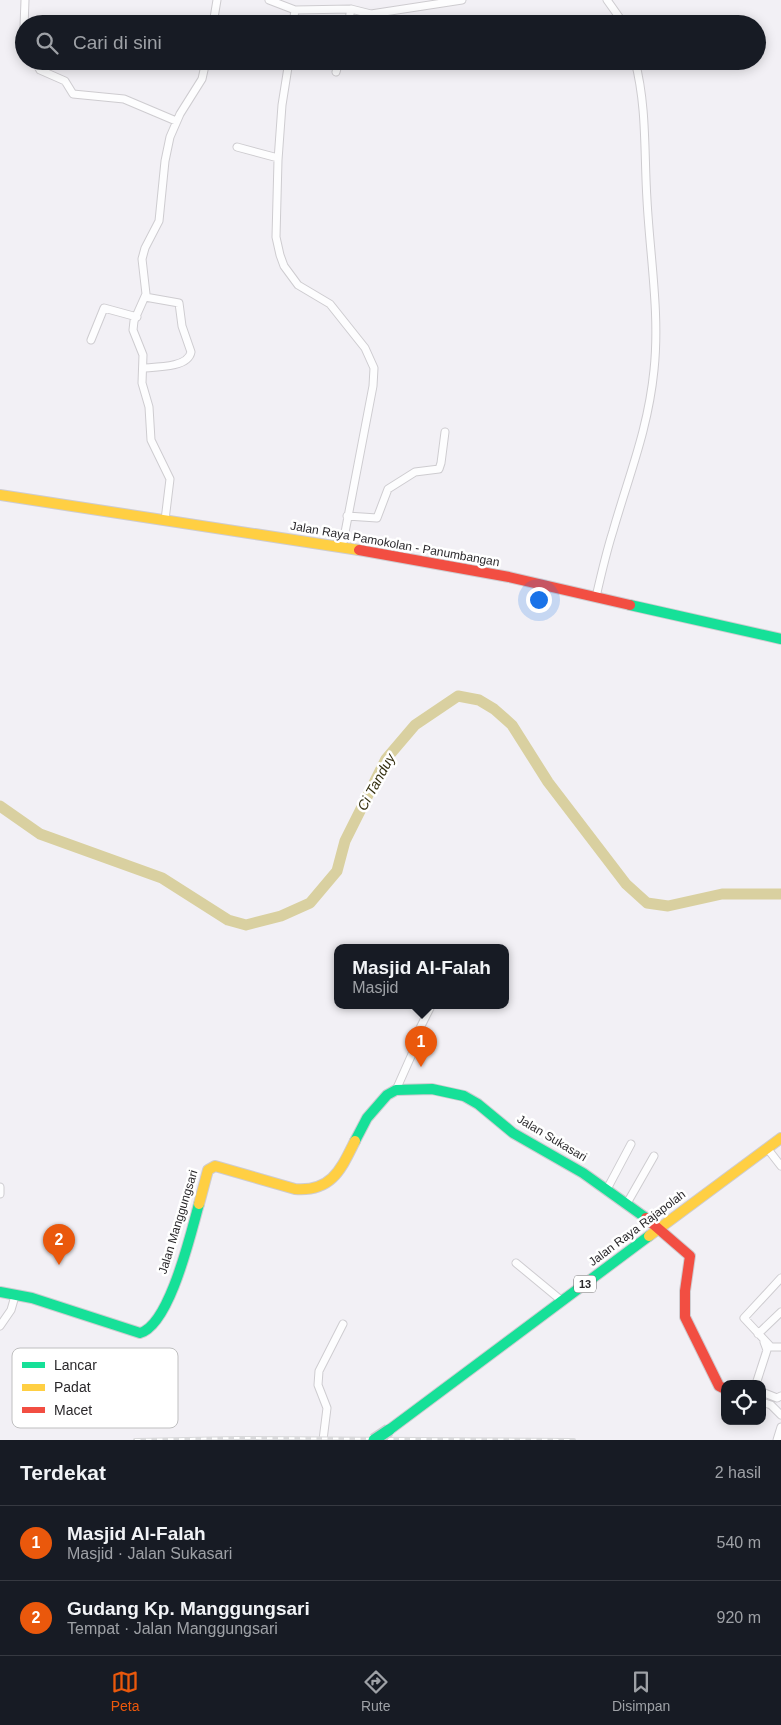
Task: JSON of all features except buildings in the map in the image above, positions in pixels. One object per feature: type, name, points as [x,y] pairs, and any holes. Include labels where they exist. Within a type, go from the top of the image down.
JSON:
[{"type":"main road","name":"Jalan Raya Pamokolan - Panumbangan","points":[[0,495],[342,548],[509,577],[781,640]]},
{"type":"main road","name":"Jalan Sukasari","points":[[396,1090],[432,1089],[464,1096],[478,1104],[513,1133],[583,1173],[660,1228],[690,1256],[685,1291],[685,1317],[721,1387]]},
{"type":"main road","name":"Jalan Manggungsari","points":[[0,1292],[32,1298],[140,1333],[148,1332],[160,1315],[180,1268],[208,1170],[211,1167],[221,1166],[295,1189],[306,1190],[323,1186],[339,1174],[367,1118],[387,1095],[396,1090]]},
{"type":"main road","name":"Jalan Raya Rajapolah","points":[[374,1440],[781,1138]]},
{"type":"street","points":[[24,15],[25,0]]},
{"type":"street","points":[[215,15],[218,0]]},
{"type":"street","points":[[269,0],[295,10],[351,9],[371,14],[462,0]]},
{"type":"street","points":[[607,0],[618,15]]},
{"type":"street","points":[[350,15],[351,9]]},
{"type":"street","points":[[294,15],[295,10]]},
{"type":"street","points":[[40,70],[65,81],[73,94],[124,99],[176,121]]},
{"type":"street","points":[[165,520],[170,479],[151,440],[149,407],[142,383],[143,355],[133,330],[145,297],[146,279],[142,259],[145,248],[160,221],[165,161],[170,137],[176,121],[202,79],[204,70]]},
{"type":"street","points":[[288,70],[282,105],[278,158],[276,237],[284,266],[298,285],[324,300],[336,310],[365,348],[374,368],[373,386],[342,548]]},
{"type":"street","points":[[596,597],[613,530],[646,428],[654,370],[656,337],[651,236],[647,201],[645,132],[641,84],[637,70]]},
{"type":"street","points":[[237,147],[278,158]]},
{"type":"street","points":[[142,368],[161,367],[185,361],[191,352],[182,326],[179,303],[145,297]]},
{"type":"street","points":[[91,340],[104,308],[137,317]]},
{"type":"street","points":[[347,516],[377,518],[388,489],[415,472],[439,469],[442,463],[445,432]]},
{"type":"street","points":[[396,1090],[412,1054],[418,1048],[413,1042],[430,1009]]},
{"type":"street","points":[[606,1191],[631,1144]]},
{"type":"street","points":[[767,1148],[781,1166]]},
{"type":"street","points":[[626,1205],[654,1156]]},
{"type":"street","points":[[0,1187],[0,1194]]},
{"type":"street","points":[[516,1263],[562,1301]]},
{"type":"street","points":[[781,1278],[744,1316],[744,1321],[771,1347],[781,1347]]},
{"type":"street","points":[[0,1326],[11,1310],[15,1296]]},
{"type":"street","points":[[758,1334],[781,1312]]},
{"type":"street","points":[[739,1317],[758,1334],[767,1348],[758,1380]]},
{"type":"street","points":[[323,1440],[327,1408],[318,1385],[319,1371],[343,1324]]},
{"type":"street","points":[[759,1380],[771,1347]]},
{"type":"street","points":[[766,1394],[777,1398],[781,1396]]},
{"type":"street","points":[[766,1403],[771,1405],[781,1414]]},
{"type":"street","points":[[777,1440],[781,1427]]},
{"type":"waterway","name":"Ci Tanduy","points":[[0,806],[40,834],[162,878],[228,920],[246,925],[281,916],[310,903],[337,871],[345,841],[386,759],[415,725],[458,696],[479,700],[494,709],[512,725],[548,782],[626,884],[647,903],[668,906],[722,894],[781,894]]},
{"type":"railway","points":[[135,1440],[238,1438],[574,1440]]},
{"type":"traffic: fast","points":[[630,605],[781,639]]},
{"type":"traffic: fast","points":[[355,1141],[367,1118],[387,1095],[396,1090],[432,1089],[464,1096],[478,1104],[513,1133],[583,1173],[646,1218]]},
{"type":"traffic: fast","points":[[0,1292],[32,1298],[140,1333],[151,1326],[170,1296],[185,1255],[199,1204]]},
{"type":"traffic: fast","points":[[389,1430],[649,1236]]},
{"type":"traffic: fast","points":[[374,1440],[389,1430]]},
{"type":"traffic: slow","points":[[0,495],[359,550]]},
{"type":"traffic: slow","points":[[649,1236],[781,1138]]},
{"type":"traffic: slow","points":[[199,1204],[208,1170],[215,1166],[295,1189],[308,1189],[327,1183],[334,1177],[355,1141]]},
{"type":"traffic: jam","points":[[359,550],[509,577],[630,605]]},
{"type":"traffic: jam","points":[[646,1218],[690,1256],[685,1291],[685,1317],[721,1387]]},
{"type":"place","name":"Masjid Al-Falah","points":[[421,1067]]},
{"type":"place","name":"Gudang Kp. Manggungsari","points":[[59,1265]]}]
